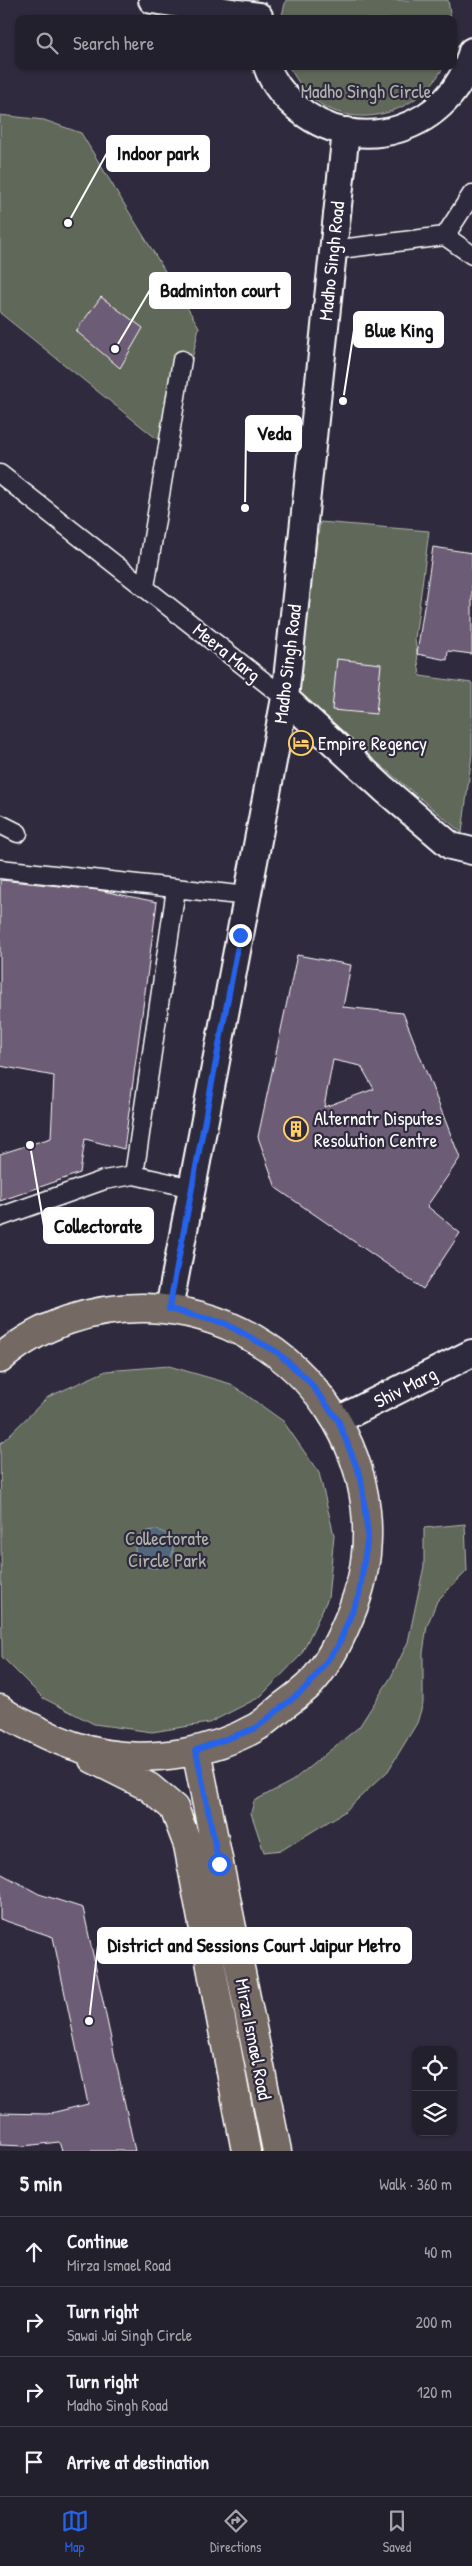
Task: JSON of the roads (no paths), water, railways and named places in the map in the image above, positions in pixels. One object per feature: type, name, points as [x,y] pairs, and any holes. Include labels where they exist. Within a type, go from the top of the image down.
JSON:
[{"type":"main road","points":[[0,1359],[17,1344],[71,1318],[120,1308],[169,1309],[224,1323],[277,1352],[308,1380],[338,1420],[361,1478],[368,1535],[359,1595],[338,1646],[308,1686],[256,1728],[196,1750],[168,1755],[114,1757],[63,1744]]},
{"type":"main road","points":[[0,1709],[63,1744],[149,1787],[174,1808],[188,1845],[246,2151]]},
{"type":"main road","name":"Mirza Ismael Road","points":[[196,1750],[277,2151]]},
{"type":"street","points":[[152,0],[260,12]]},
{"type":"street","points":[[269,70],[284,96],[306,116],[332,128],[364,134],[397,130],[427,117],[452,95],[468,67],[472,51]]},
{"type":"street","name":"Madho Singh Road","points":[[169,1309],[285,698],[346,131]]},
{"type":"street","points":[[445,236],[472,194]]},
{"type":"street","points":[[332,250],[445,236],[472,256]]},
{"type":"street","points":[[145,587],[182,360]]},
{"type":"street","name":"Meera Marg","points":[[0,474],[285,698],[384,789],[451,846],[472,851]]},
{"type":"street","points":[[0,824],[18,833]]},
{"type":"street","points":[[0,869],[248,896]]},
{"type":"street","points":[[134,1175],[176,889]]},
{"type":"street","points":[[0,1217],[104,1180],[134,1175],[192,1188]]},
{"type":"street","name":"Shiv Marg","points":[[338,1420],[472,1353]]},
{"type":"water","points":[[154,1530],[168,1535],[173,1549],[168,1563],[154,1568],[140,1563],[135,1549],[140,1535]]},
{"type":"place","name":"Indoor park","points":[[68,223]]},
{"type":"place","name":"Badminton court","points":[[115,349]]},
{"type":"place","name":"Blue King","points":[[343,401]]},
{"type":"place","name":"Veda","points":[[245,508]]},
{"type":"place","name":"Empire Regency","points":[[301,743]]},
{"type":"place","name":"Alternatr Disputes Resolution Centre","points":[[296,1129]]},
{"type":"place","name":"Collectorate","points":[[30,1145]]},
{"type":"place","name":"District and Sessions Court Jaipur Metro","points":[[89,2021]]},
{"type":"park label","name":"Madho Singh Circle","points":[[366,91]]},
{"type":"park label","name":"Collectorate Circle Park","points":[[167,1549]]}]
